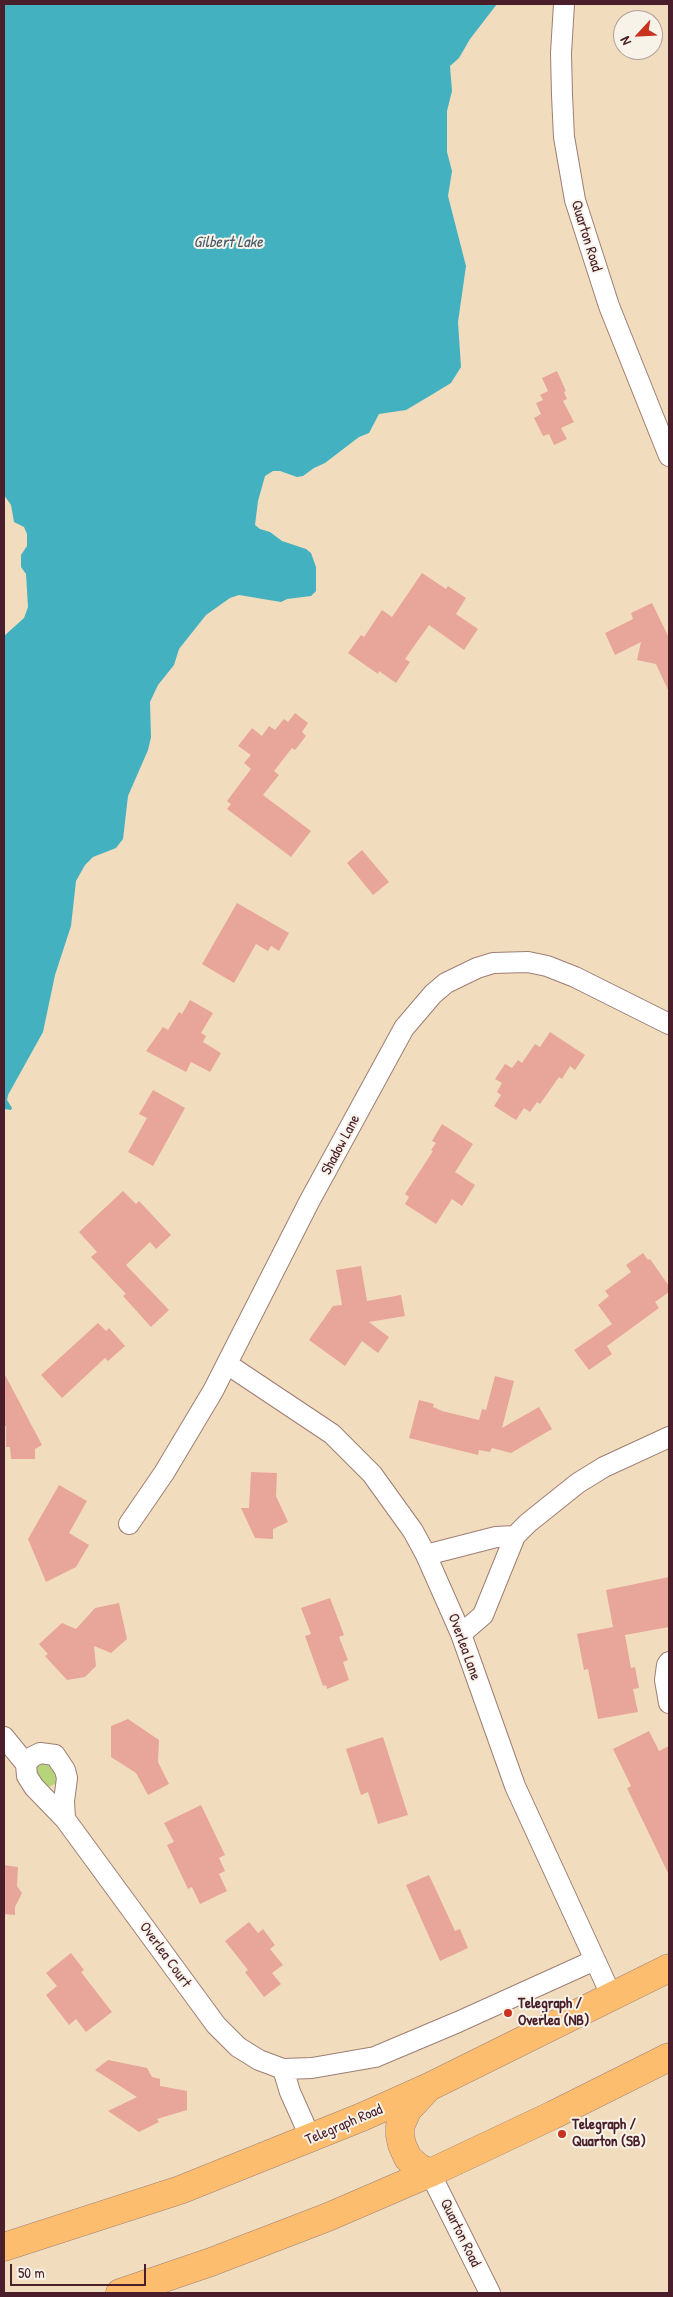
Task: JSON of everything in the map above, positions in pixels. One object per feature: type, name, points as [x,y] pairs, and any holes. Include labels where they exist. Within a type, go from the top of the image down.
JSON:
[{"type":"highway","name":"Telegraph Road","points":[[4,2247],[180,2190],[311,2138],[429,2087],[669,1968]]},
{"type":"highway","points":[[120,2293],[211,2262],[328,2217],[430,2173],[553,2115],[669,2057]]},
{"type":"highway","points":[[429,2087],[408,2109],[400,2126],[400,2135],[408,2158],[418,2167],[430,2173]]},
{"type":"street","name":"Quarton Road","points":[[564,4],[561,53],[564,137],[575,200],[609,306],[669,456]]},
{"type":"street","name":"Shadow Lane","points":[[129,1524],[198,1417],[309,1202],[404,1028],[424,1002],[446,983],[460,975],[493,963],[528,962],[547,966],[574,977],[669,1024]]},
{"type":"street","name":"Overlea Lane","points":[[227,1364],[305,1415],[332,1434],[348,1449],[385,1490],[426,1555],[461,1634],[514,1786],[612,1997]]},
{"type":"street","points":[[461,1634],[483,1615],[515,1536],[540,1513],[578,1483],[604,1467],[669,1437]]},
{"type":"street","points":[[426,1555],[496,1537],[515,1536]]},
{"type":"street","points":[[669,1662],[665,1680],[669,1703]]},
{"type":"street","points":[[4,1737],[26,1764],[32,1756],[40,1753],[55,1755],[61,1761],[67,1778],[64,1801],[65,1819]]},
{"type":"street","name":"Overlea Court","points":[[26,1764],[27,1776],[34,1787],[65,1819],[216,2025],[238,2047],[259,2060],[283,2069],[312,2068],[375,2057],[595,1960]]},
{"type":"street","points":[[283,2069],[290,2092],[311,2138]]},
{"type":"street","name":"Quarton Road","points":[[430,2173],[490,2293]]},
{"type":"green space","points":[[38,1762],[54,1764],[58,1782],[48,1787],[39,1783],[34,1766]]},
{"type":"water","name":"Gilbert Lake","points":[[4,4],[497,4],[470,39],[459,58],[450,66],[452,91],[447,111],[447,152],[452,171],[448,196],[466,266],[458,322],[461,367],[451,383],[406,410],[379,414],[369,433],[359,437],[325,463],[303,476],[297,477],[280,471],[273,471],[265,476],[258,501],[255,525],[260,529],[270,532],[282,541],[306,549],[311,553],[316,567],[316,591],[311,596],[287,599],[281,602],[239,595],[230,598],[206,615],[179,649],[174,665],[158,685],[150,702],[151,737],[148,750],[128,796],[123,839],[116,848],[93,857],[85,865],[76,881],[71,926],[55,975],[43,1032],[8,1095],[7,1100],[12,1108],[11,1110],[4,1109],[4,636],[24,618],[28,607],[26,574],[21,567],[21,555],[27,546],[27,534],[24,527],[14,522],[11,505],[4,495]]},
{"type":"building","points":[[557,371],[566,391],[564,392],[567,399],[563,401],[574,422],[561,428],[567,439],[554,445],[549,434],[543,436],[534,418],[541,414],[536,403],[543,400],[540,395],[548,391],[542,378]]},
{"type":"building","points":[[422,573],[446,589],[448,586],[466,598],[456,614],[478,629],[464,650],[429,625],[405,659],[410,662],[396,683],[379,671],[378,674],[348,653],[361,635],[364,637],[382,610],[392,617]]},
{"type":"building","points":[[652,603],[669,638],[669,692],[656,664],[637,660],[641,642],[615,655],[605,633],[633,619],[631,613]]},
{"type":"building","points":[[295,713],[308,723],[302,732],[306,736],[295,750],[292,748],[274,771],[279,775],[263,795],[311,831],[291,857],[227,809],[231,804],[227,801],[251,769],[244,763],[251,755],[238,746],[252,728],[262,736],[269,726],[275,730],[284,719],[288,722]]},
{"type":"building","points":[[362,850],[389,882],[373,895],[347,863]]},
{"type":"building","points":[[237,903],[289,933],[279,951],[271,946],[268,951],[256,944],[234,983],[202,964]]},
{"type":"building","points":[[190,1000],[213,1013],[201,1033],[206,1036],[203,1042],[221,1053],[210,1072],[191,1062],[186,1072],[146,1051],[163,1027],[168,1030],[179,1012],[182,1014]]},
{"type":"building","points":[[550,1032],[585,1055],[575,1070],[570,1066],[562,1079],[559,1077],[540,1104],[537,1102],[530,1112],[524,1108],[516,1120],[494,1106],[501,1095],[497,1092],[502,1083],[495,1079],[505,1064],[512,1068],[518,1060],[522,1063],[535,1044],[540,1047]]},
{"type":"building","points":[[153,1090],[185,1108],[153,1166],[128,1152],[147,1118],[139,1114]]},
{"type":"building","points":[[442,1124],[473,1144],[455,1172],[475,1185],[462,1206],[452,1199],[436,1224],[405,1204],[409,1197],[405,1194],[433,1151],[431,1150],[436,1143],[432,1141]]},
{"type":"building","points":[[123,1191],[136,1204],[139,1201],[171,1235],[156,1249],[150,1242],[126,1265],[169,1310],[151,1327],[123,1296],[126,1294],[91,1257],[97,1252],[79,1232]]},
{"type":"building","points":[[643,1253],[648,1260],[650,1259],[669,1286],[669,1292],[655,1302],[659,1308],[607,1346],[612,1354],[589,1370],[574,1350],[612,1324],[598,1305],[609,1296],[605,1291],[631,1272],[626,1265]]},
{"type":"building","points":[[361,1266],[367,1301],[401,1295],[405,1316],[369,1322],[389,1337],[378,1353],[362,1341],[345,1366],[309,1340],[333,1306],[342,1305],[336,1270]]},
{"type":"building","points":[[98,1323],[106,1331],[109,1328],[125,1346],[108,1361],[105,1358],[62,1398],[41,1375]]},
{"type":"building","points":[[4,1373],[42,1445],[35,1449],[35,1459],[11,1459],[10,1447],[6,1447]]},
{"type":"building","points":[[495,1376],[514,1381],[502,1428],[539,1407],[552,1429],[511,1453],[492,1448],[490,1452],[479,1450],[478,1455],[409,1438],[419,1400],[434,1404],[433,1407],[442,1411],[479,1420],[482,1409],[486,1410]]},
{"type":"building","points":[[251,1472],[277,1473],[276,1496],[288,1522],[273,1529],[273,1539],[255,1538],[241,1508],[249,1508]]},
{"type":"building","points":[[59,1485],[87,1501],[69,1533],[89,1545],[76,1567],[46,1582],[28,1539]]},
{"type":"building","points":[[669,1577],[669,1627],[625,1635],[631,1668],[635,1667],[639,1688],[633,1689],[638,1712],[598,1719],[588,1669],[584,1670],[577,1634],[613,1627],[606,1590]]},
{"type":"building","points":[[330,1598],[344,1635],[339,1637],[348,1660],[343,1662],[349,1680],[327,1689],[326,1685],[323,1686],[305,1636],[311,1634],[301,1608]]},
{"type":"building","points":[[119,1603],[127,1639],[111,1653],[94,1646],[96,1666],[85,1677],[67,1680],[45,1656],[48,1654],[39,1644],[62,1623],[76,1629],[95,1608]]},
{"type":"building","points":[[128,1719],[159,1740],[158,1762],[169,1784],[148,1795],[136,1773],[111,1757],[111,1726]]},
{"type":"building","points":[[649,1731],[659,1751],[669,1746],[669,1875],[627,1788],[631,1786],[613,1749]]},
{"type":"building","points":[[383,1737],[408,1815],[378,1824],[368,1792],[361,1795],[346,1749]]},
{"type":"building","points":[[201,1805],[225,1855],[219,1858],[225,1871],[219,1874],[227,1891],[200,1904],[192,1887],[188,1889],[167,1845],[174,1842],[164,1823]]},
{"type":"building","points":[[4,1865],[18,1867],[17,1886],[22,1893],[15,1907],[15,1915],[4,1914]]},
{"type":"building","points":[[429,1875],[455,1931],[460,1929],[468,1948],[440,1961],[406,1885]]},
{"type":"building","points":[[249,1922],[258,1933],[263,1929],[275,1945],[270,1949],[283,1965],[272,1973],[281,1984],[264,1997],[245,1972],[248,1970],[225,1941]]},
{"type":"building","points":[[71,1953],[84,1970],[81,1972],[112,2012],[86,2032],[76,2019],[69,2025],[46,1995],[57,1986],[46,1973]]},
{"type":"building","points":[[108,2060],[147,2068],[152,2077],[160,2079],[160,2086],[187,2091],[187,2110],[157,2119],[159,2122],[139,2132],[108,2111],[137,2097],[95,2070]]},
{"type":"place","name":"Telegraph / Overlea (NB)","points":[[508,2013]]},
{"type":"place","name":"Telegraph / Quarton (SB)","points":[[562,2134]]}]
